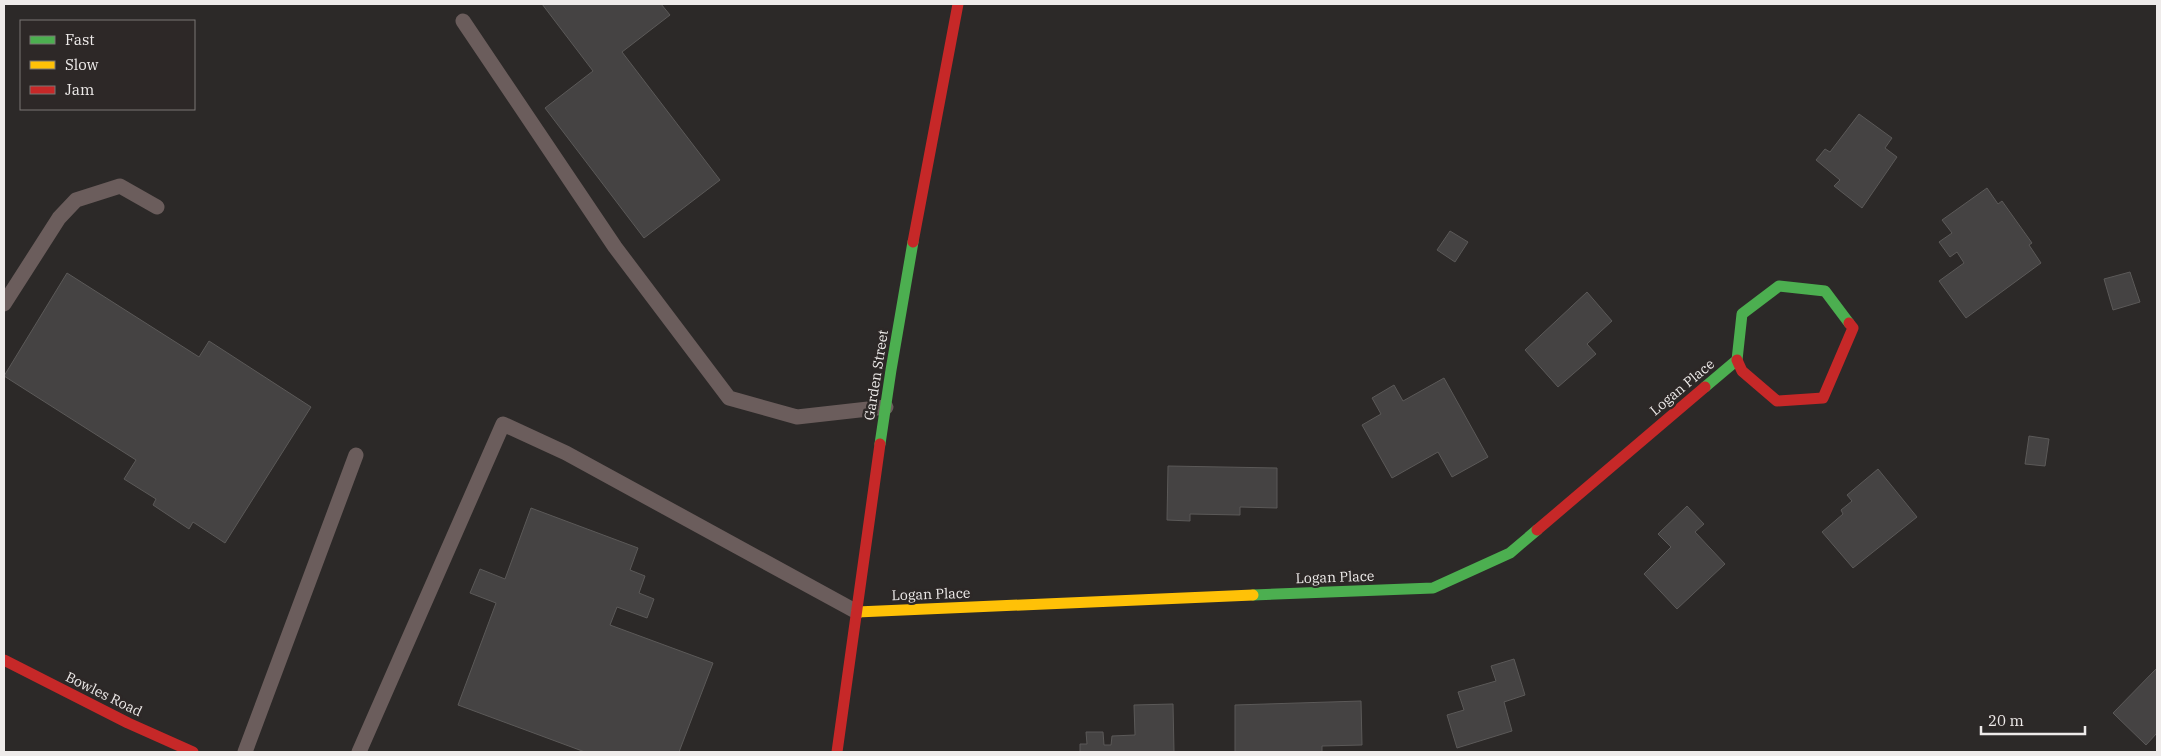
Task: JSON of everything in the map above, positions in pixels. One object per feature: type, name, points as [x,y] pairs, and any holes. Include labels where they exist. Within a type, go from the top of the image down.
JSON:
[{"type":"street","name":"Garden Street","points":[[837,752],[886,407],[926,170],[958,4]]},
{"type":"street","points":[[1779,286],[1825,291],[1853,328],[1823,398],[1777,401],[1742,371],[1737,360],[1742,314],[1779,286]]},
{"type":"street","name":"Logan Place","points":[[857,612],[1433,588],[1510,553],[1737,360]]},
{"type":"street","name":"Bowles Road","points":[[4,660],[72,696],[159,738],[193,752]]},
{"type":"lane","points":[[463,21],[615,247],[729,398],[797,417],[886,407]]},
{"type":"lane","points":[[4,304],[59,218],[76,200],[120,186],[157,207]]},
{"type":"lane","points":[[359,752],[503,424],[566,453],[857,612]]},
{"type":"lane","points":[[245,752],[356,455]]},
{"type":"lane","points":[[152,752],[159,738]]},
{"type":"building","points":[[542,4],[661,4],[670,15],[622,52],[720,180],[644,238],[545,108],[593,71]]},
{"type":"building","points":[[1859,114],[1892,138],[1885,148],[1897,157],[1862,208],[1834,186],[1840,180],[1816,160],[1825,149],[1830,152]]},
{"type":"building","points":[[1987,188],[1998,204],[2002,201],[2032,243],[2029,245],[2041,263],[1966,318],[1939,281],[1964,263],[1957,252],[1950,257],[1939,242],[1952,233],[1942,220]]},
{"type":"building","points":[[1450,231],[1468,242],[1455,262],[1437,250]]},
{"type":"building","points":[[2130,272],[2140,302],[2113,310],[2104,279]]},
{"type":"building","points":[[67,273],[199,357],[209,341],[311,407],[225,543],[193,522],[189,529],[153,505],[156,499],[124,479],[136,460],[4,376]]},
{"type":"building","points":[[1587,292],[1612,321],[1587,344],[1596,354],[1558,387],[1525,350]]},
{"type":"building","points":[[1444,378],[1488,457],[1452,477],[1438,452],[1392,478],[1362,425],[1381,414],[1372,398],[1394,385],[1403,401]]},
{"type":"building","points":[[2029,436],[2049,439],[2045,466],[2025,464]]},
{"type":"building","points":[[1168,466],[1277,468],[1277,508],[1240,507],[1240,515],[1190,514],[1190,521],[1167,520]]},
{"type":"building","points":[[1878,469],[1917,517],[1853,568],[1822,532],[1843,514],[1841,510],[1852,501],[1847,495]]},
{"type":"building","points":[[1687,506],[1704,524],[1695,532],[1725,564],[1677,609],[1644,574],[1671,547],[1658,534]]},
{"type":"building","points":[[531,508],[638,548],[630,570],[645,576],[639,593],[654,599],[647,618],[617,607],[610,625],[713,663],[679,752],[585,752],[458,705],[496,603],[470,593],[480,569],[505,579]]},
{"type":"building","points":[[1514,659],[1525,695],[1504,702],[1512,731],[1457,748],[1447,715],[1464,710],[1458,692],[1496,681],[1491,666]]},
{"type":"building","points":[[2157,668],[2157,733],[2146,745],[2113,713]]},
{"type":"building","points":[[1361,701],[1362,745],[1322,746],[1322,752],[1235,752],[1235,705]]},
{"type":"building","points":[[1173,704],[1174,752],[1080,752],[1080,744],[1087,744],[1086,732],[1103,732],[1104,745],[1111,745],[1112,736],[1135,735],[1134,705]]},
{"type":"traffic: fast","points":[[880,444],[913,242]]},
{"type":"traffic: fast","points":[[1705,387],[1737,360],[1742,314],[1779,286],[1825,291],[1849,323]]},
{"type":"traffic: fast","points":[[1253,595],[1433,588],[1510,553],[1537,530]]},
{"type":"traffic: slow","points":[[857,612],[1253,595]]},
{"type":"traffic: jam","points":[[913,242],[958,4]]},
{"type":"traffic: jam","points":[[1737,360],[1742,371],[1777,401],[1823,398],[1853,328],[1849,323]]},
{"type":"traffic: jam","points":[[1537,530],[1705,387]]},
{"type":"traffic: jam","points":[[837,752],[880,444]]},
{"type":"traffic: jam","points":[[4,660],[128,723],[193,752]]}]
